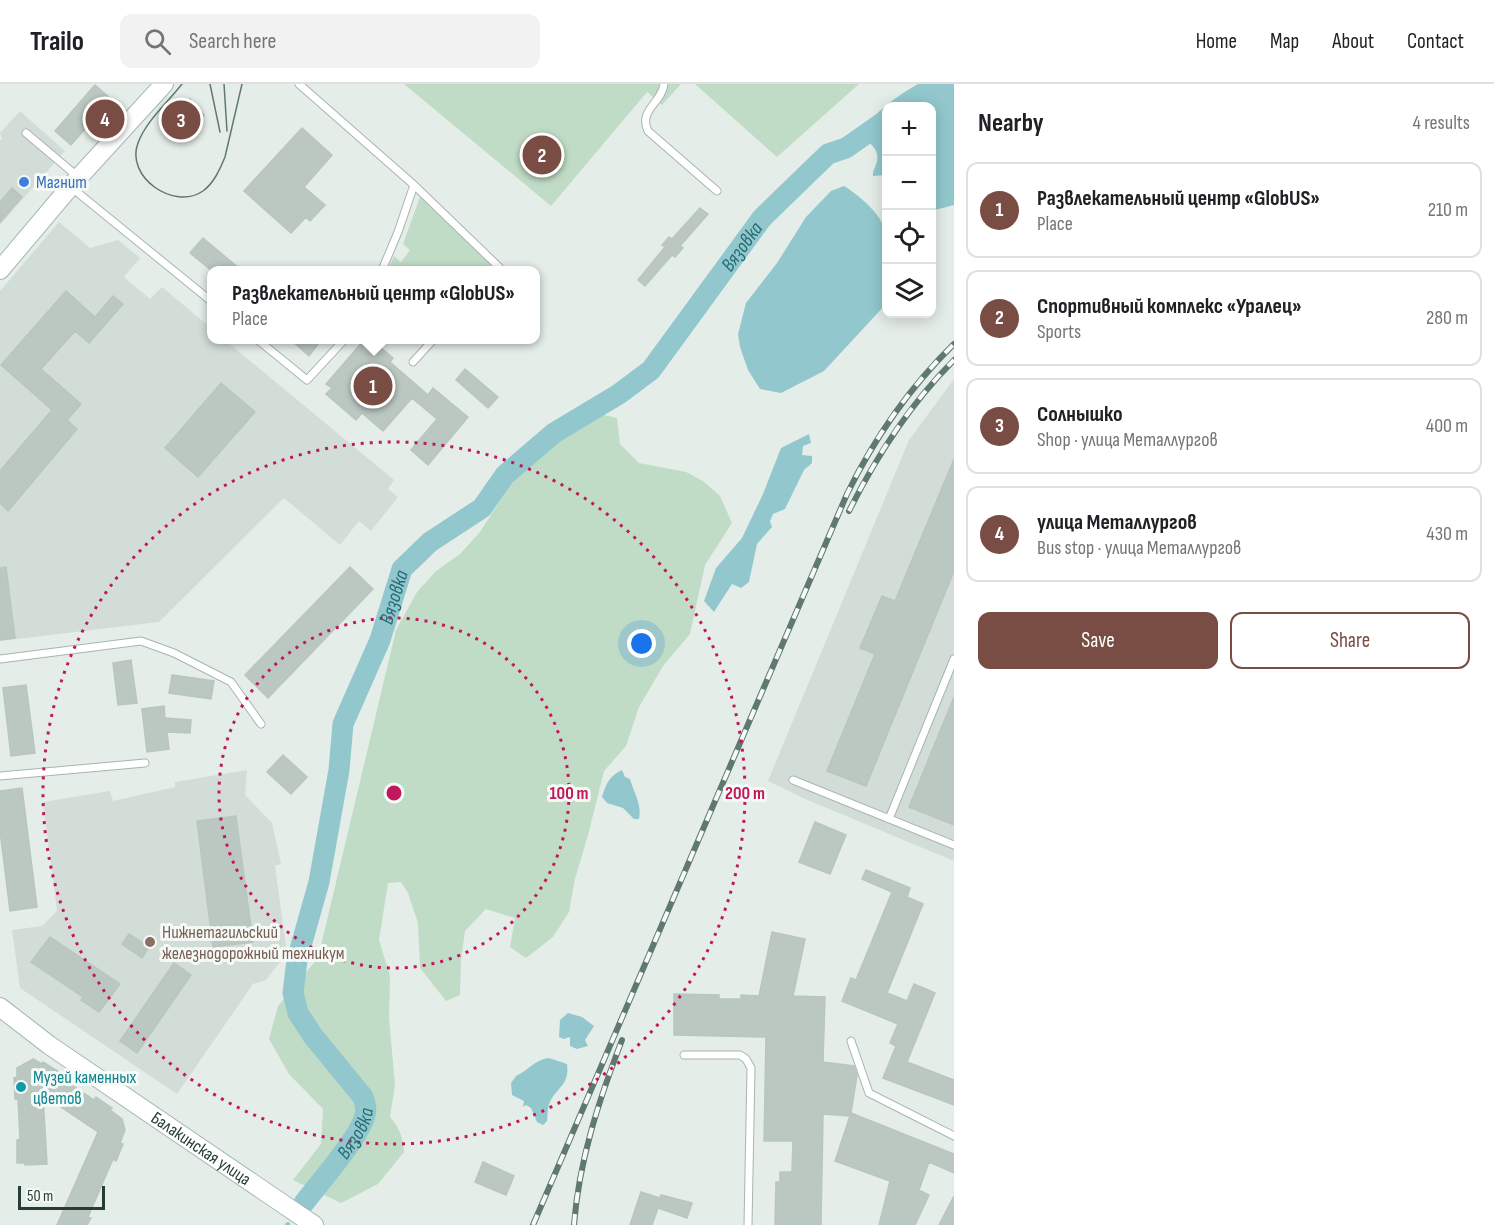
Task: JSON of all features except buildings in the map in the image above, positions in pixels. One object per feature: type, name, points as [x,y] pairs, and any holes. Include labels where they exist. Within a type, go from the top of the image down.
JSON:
[{"type":"street","points":[[0,270],[75,182],[164,84]]},
{"type":"street","name":"Балакинская улица","points":[[0,1007],[66,1058],[315,1225]]},
{"type":"lane","points":[[299,84],[414,185],[498,266]]},
{"type":"lane","points":[[664,84],[661,95],[646,114],[648,131],[717,191]]},
{"type":"lane","points":[[26,133],[75,182],[207,298]]},
{"type":"lane","points":[[383,266],[398,232],[414,185]]},
{"type":"lane","points":[[264,344],[307,380],[339,344]]},
{"type":"lane","points":[[413,362],[429,344]]},
{"type":"lane","points":[[0,659],[141,641],[174,653],[231,682],[261,724]]},
{"type":"lane","points":[[889,819],[954,659]]},
{"type":"lane","points":[[0,776],[145,763]]},
{"type":"lane","points":[[793,780],[954,845]]},
{"type":"lane","points":[[851,1041],[869,1093],[954,1136]]},
{"type":"lane","points":[[684,1055],[740,1055],[746,1059],[751,1068],[748,1225]]},
{"type":"shaded area","points":[[20,111],[65,151],[0,225],[0,141],[2,139],[0,133]]},
{"type":"shaded area","points":[[59,222],[90,248],[118,240],[140,258],[124,277],[150,299],[162,287],[207,325],[207,344],[230,344],[394,480],[388,489],[398,497],[371,531],[359,521],[340,545],[284,498],[159,622],[0,641],[0,291]]},
{"type":"shaded area","points":[[954,379],[954,861],[768,781],[909,440]]},
{"type":"shaded area","name":"Нижнетагильский железнодорожный техникум","points":[[247,770],[245,795],[272,823],[281,864],[275,866],[287,953],[266,980],[253,984],[177,1094],[20,988],[12,930],[42,926],[57,911],[43,802],[110,791],[113,801],[175,787],[175,782]]},
{"type":"green space","points":[[404,84],[681,84],[662,105],[647,92],[551,206]]},
{"type":"green space","points":[[695,84],[859,84],[777,157]]},
{"type":"green space","points":[[420,197],[491,265],[390,266],[394,256],[401,262],[410,250],[403,244]]},
{"type":"green space","points":[[600,414],[617,418],[620,444],[639,463],[686,472],[703,481],[720,496],[732,523],[705,565],[690,634],[663,666],[639,707],[626,746],[604,771],[575,879],[569,912],[553,937],[526,958],[510,947],[515,918],[486,909],[465,931],[461,959],[460,995],[446,1001],[420,968],[418,923],[408,893],[401,882],[388,883],[379,940],[390,976],[389,1018],[395,1085],[390,1117],[400,1133],[404,1152],[378,1184],[341,1203],[293,1180],[321,1144],[323,1109],[289,1074],[269,1039],[278,1006],[318,958],[396,630],[417,592],[436,571],[460,554],[480,532],[526,461]]},
{"type":"water","points":[[918,84],[954,84],[954,205],[936,210],[936,102],[891,102]]},
{"type":"water","points":[[882,109],[882,175],[873,176],[877,154],[867,140],[866,128]]},
{"type":"water","points":[[844,186],[857,195],[881,220],[882,308],[824,371],[781,393],[760,389],[748,370],[740,347],[738,334],[746,303],[777,263],[806,217],[831,191]]},
{"type":"water","points":[[809,434],[811,443],[803,446],[802,455],[812,456],[812,463],[804,470],[785,509],[773,514],[770,521],[772,527],[757,544],[749,582],[741,588],[732,584],[714,612],[704,601],[716,568],[742,538],[781,448]]},
{"type":"water","points":[[622,770],[625,777],[630,779],[637,799],[639,819],[634,819],[623,808],[607,803],[602,797],[609,781]]},
{"type":"water","points":[[568,1013],[582,1017],[594,1026],[585,1040],[588,1046],[577,1049],[570,1046],[570,1037],[564,1039],[559,1037],[560,1020]]},
{"type":"water","points":[[549,1058],[567,1064],[567,1077],[550,1102],[547,1121],[543,1125],[537,1122],[531,1108],[526,1105],[523,1107],[524,1101],[512,1095],[511,1083],[516,1076],[535,1063]]},
{"type":"waterway","name":"Вязовка","points":[[304,1203],[347,1147],[362,1124],[366,1112],[363,1097],[313,1036],[298,1013],[293,993],[297,960],[319,882],[339,770],[343,724],[380,640],[402,569],[430,542],[482,508],[505,475],[554,433],[619,394],[651,370],[762,218],[828,154],[846,148],[882,123]]},
{"type":"tram line","points":[[182,84],[146,127],[138,143],[136,156],[145,178],[166,194],[179,197],[191,196],[203,191],[216,176],[225,157],[242,84]]},
{"type":"tram line","points":[[210,84],[220,132]]},
{"type":"tram line","points":[[224,84],[227,131]]},
{"type":"railway","points":[[533,1225],[847,494],[894,414],[922,378],[954,344]]},
{"type":"railway","points":[[849,511],[871,470],[909,412],[954,360]]},
{"type":"railway","points":[[574,1225],[585,1154],[622,1040]]},
{"type":"place","name":"улица Металлургов","points":[[105,119]]},
{"type":"place","name":"Солнышко","points":[[181,120]]},
{"type":"place","name":"Спортивный комплекс «Уралец»","points":[[542,155]]},
{"type":"place","name":"Магнит","points":[[24,182]]},
{"type":"place","name":"Развлекательный центр «GlobUS»","points":[[373,386]]},
{"type":"place","name":"Нижнетагильский железнодорожный техникум","points":[[150,942]]},
{"type":"place","name":"Музей каменных цветов","points":[[21,1087]]}]
